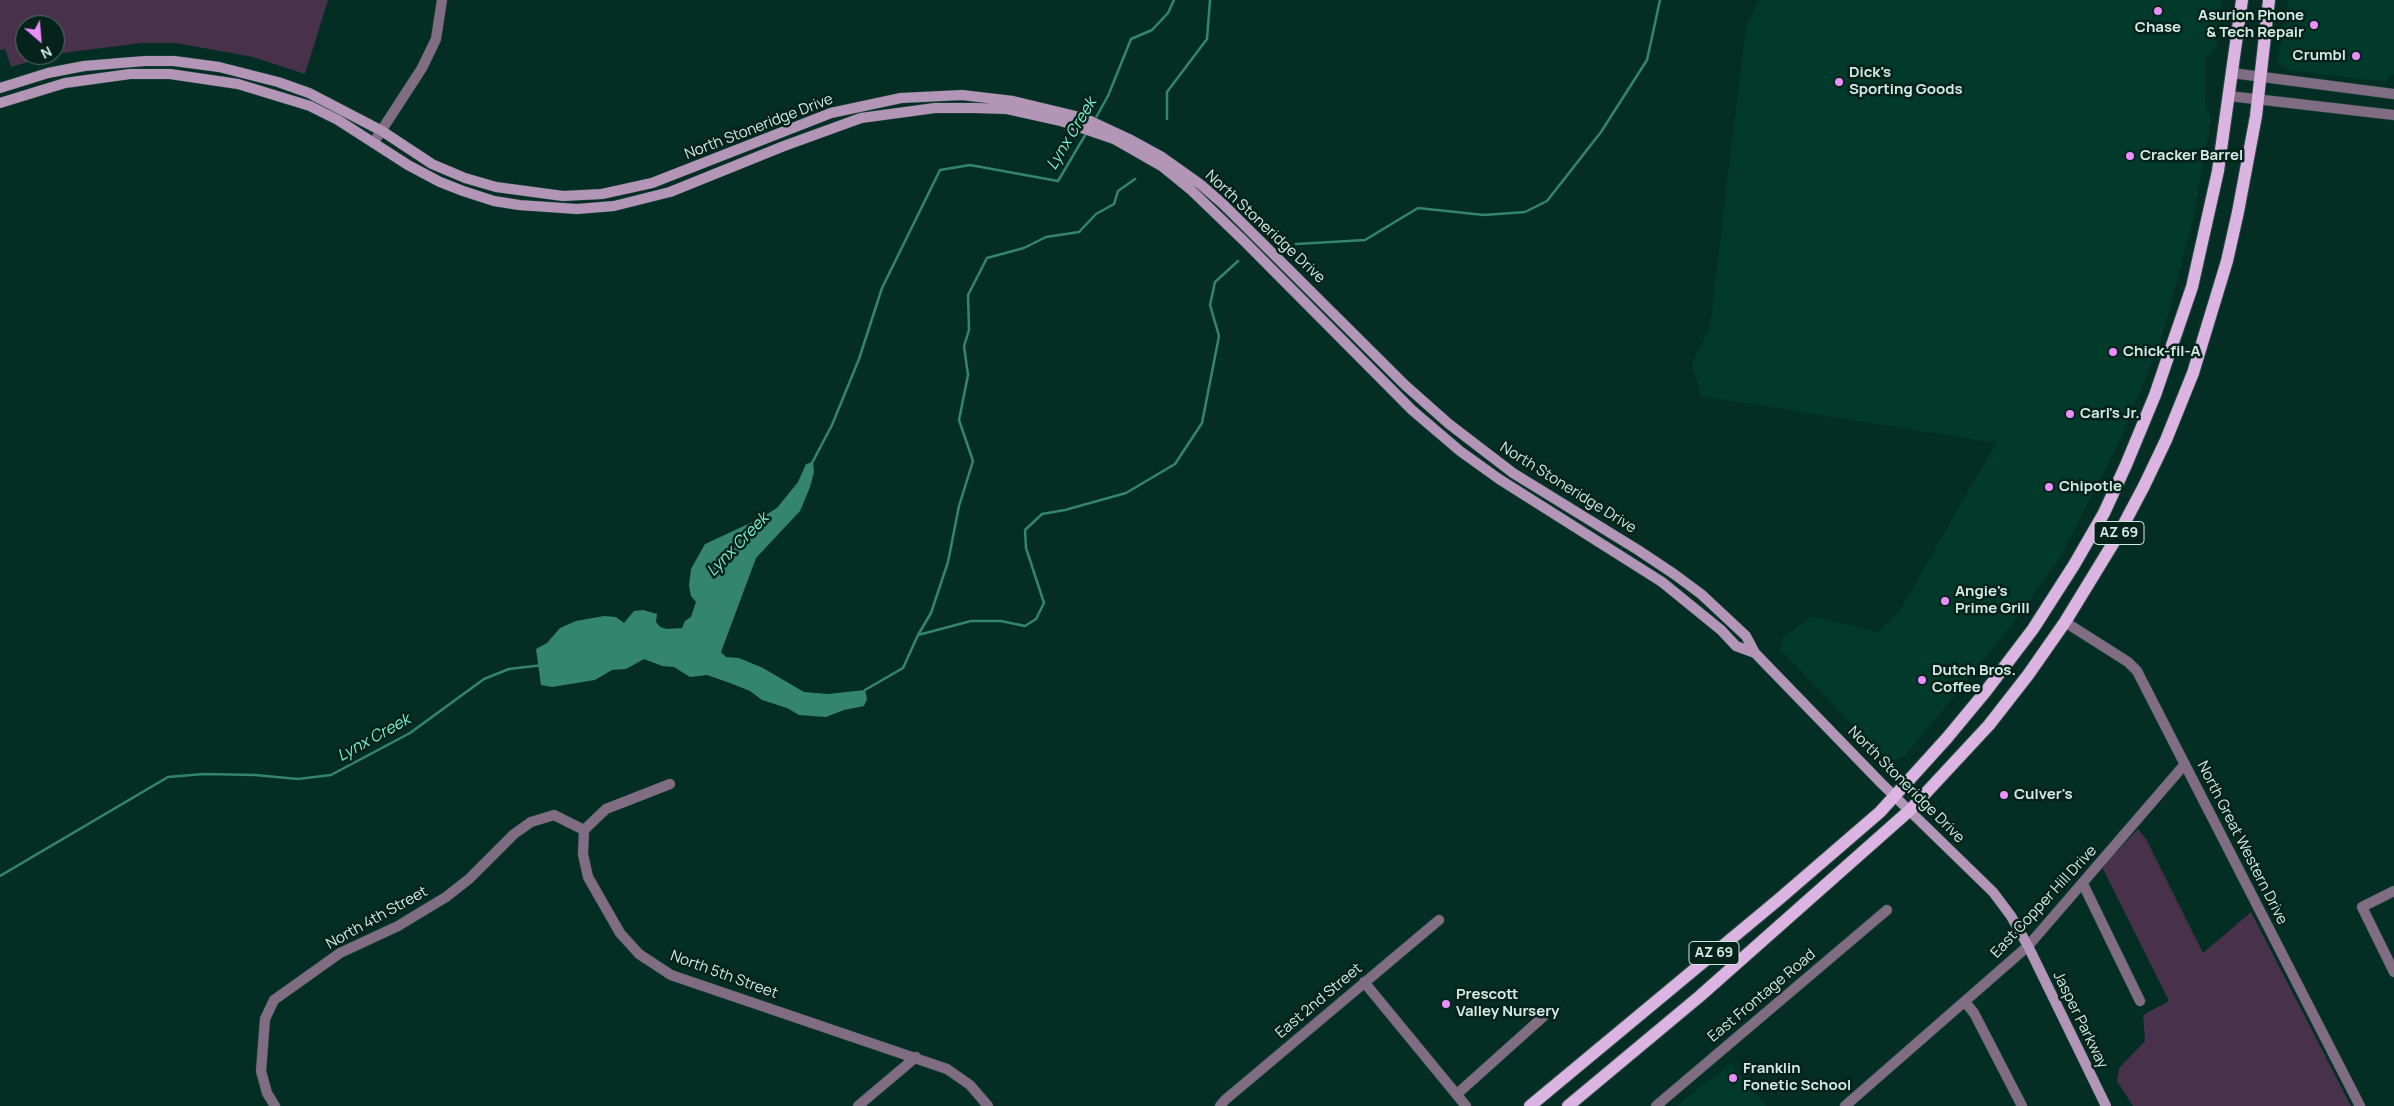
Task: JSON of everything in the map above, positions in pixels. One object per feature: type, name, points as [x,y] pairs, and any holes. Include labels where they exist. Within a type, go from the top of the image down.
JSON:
[{"type":"main road","name":"AZ 69","points":[[1530,1106],[1824,861],[1895,796],[1975,704],[2033,629],[2074,565],[2104,513],[2155,395],[2192,287],[2218,171],[2242,0]]},
{"type":"main road","name":"AZ 69","points":[[1568,1106],[1700,996],[1910,810],[1989,725],[2066,622],[2117,537],[2144,486],[2166,440],[2194,373],[2230,251],[2250,154],[2269,0]]},
{"type":"street","points":[[374,142],[422,68],[436,39],[442,0]]},
{"type":"street","name":"North Stoneridge Drive","points":[[0,88],[48,73],[84,66],[145,61],[174,61],[219,67],[278,82],[309,93],[382,131],[432,164],[465,178],[496,187],[563,196],[602,194],[652,183],[830,113],[901,98],[962,96],[1013,101],[1062,117]]},
{"type":"street","points":[[2232,73],[2394,94]]},
{"type":"street","name":"North Stoneridge Drive","points":[[0,103],[43,89],[95,78],[130,74],[194,77],[238,84],[310,106],[338,120],[408,165],[463,191],[494,201],[519,205],[577,209],[614,206],[670,192],[784,146],[861,118],[935,108],[976,108],[1084,118],[1127,142],[1190,189],[1406,403],[1460,451],[1498,479],[1662,582],[1722,630],[1736,646],[1755,653]]},
{"type":"street","points":[[2229,96],[2394,115]]},
{"type":"street","name":"North Stoneridge Drive","points":[[1127,142],[1162,157],[1200,184],[1223,204],[1405,386],[1448,424],[1513,473],[1638,550],[1701,594],[1746,636],[1755,653],[1895,796],[1993,892],[2011,916],[2028,946]]},
{"type":"street","name":"North Great Western Drive","points":[[2066,622],[2128,662],[2137,671],[2360,1106]]},
{"type":"street","name":"East Copper Hill Drive","points":[[1845,1106],[2028,946],[2185,764]]},
{"type":"street","points":[[584,830],[606,809],[670,784]]},
{"type":"street","name":"North 4th Street","points":[[275,1106],[267,1092],[261,1071],[265,1019],[274,1000],[340,953],[398,926],[446,897],[470,879],[514,834],[532,822],[554,815],[584,830]]},
{"type":"street","name":"North 5th Street","points":[[584,830],[583,854],[588,877],[620,932],[639,954],[671,975],[947,1069],[970,1085],[988,1106]]},
{"type":"street","points":[[2083,884],[2140,1001]]},
{"type":"street","points":[[2394,891],[2362,907],[2394,972]]},
{"type":"street","name":"East Frontage Road","points":[[1656,1106],[1888,910]]},
{"type":"street","name":"East 2nd Street","points":[[1220,1106],[1439,920]]},
{"type":"street","name":"Jasper Parkway","points":[[2028,946],[2106,1106]]},
{"type":"street","points":[[1364,982],[1466,1106]]},
{"type":"street","points":[[1965,1002],[1974,1013],[2020,1105]]},
{"type":"street","points":[[1457,1094],[1544,1016]]},
{"type":"street","points":[[858,1106],[916,1057]]},
{"type":"shaded area","points":[[0,0],[328,0],[305,74],[253,57],[176,43],[142,43],[65,53],[65,15],[15,15],[15,65],[18,65],[11,67],[5,49],[0,50]]},
{"type":"shaded area","points":[[1759,0],[2222,0],[2216,48],[2206,57],[2205,104],[2211,119],[2192,224],[2162,337],[2120,440],[2061,556],[2004,635],[1905,756],[1889,762],[1780,650],[1783,638],[1811,616],[1878,632],[1899,612],[1996,443],[1701,396],[1692,363],[1710,326],[1746,25]]},
{"type":"shaded area","points":[[2289,0],[2394,0],[2394,75],[2390,75],[2385,82],[2290,70],[2283,67],[2278,61],[2278,56]]},
{"type":"shaded area","points":[[2138,829],[2146,839],[2203,953],[2251,912],[2351,1106],[2133,1106],[2117,1081],[2119,1068],[2145,1041],[2143,1015],[2169,1001],[2102,867]]},
{"type":"shaded area","points":[[1731,1064],[1766,1106],[1676,1106],[1705,1083]]},
{"type":"water","points":[[813,462],[814,472],[800,511],[756,558],[721,652],[726,657],[739,658],[763,668],[804,692],[828,694],[865,690],[867,699],[864,706],[844,710],[826,717],[799,715],[787,708],[762,700],[750,691],[730,683],[707,675],[690,677],[674,667],[662,666],[644,659],[626,669],[612,670],[595,680],[552,687],[541,685],[536,649],[547,643],[560,628],[576,621],[604,616],[616,617],[624,623],[634,611],[643,610],[657,614],[656,622],[660,627],[667,629],[682,628],[685,621],[691,617],[696,602],[691,596],[689,586],[691,569],[705,544],[759,519],[777,508],[798,482],[806,464]]},
{"type":"waterway","name":"Lynx Creek","points":[[1094,121],[1108,96],[1131,39],[1152,30],[1168,13],[1174,0]]},
{"type":"waterway","points":[[1167,119],[1167,92],[1207,39],[1210,0]]},
{"type":"waterway","points":[[1296,244],[1365,240],[1418,208],[1484,215],[1525,212],[1547,201],[1601,132],[1647,60],[1660,0]]},
{"type":"waterway","name":"Lynx Creek","points":[[812,463],[832,425],[859,359],[882,288],[940,170],[970,165],[1058,181],[1087,132]]},
{"type":"waterway","points":[[918,635],[931,613],[948,562],[959,506],[973,461],[959,420],[968,375],[964,346],[969,330],[968,295],[987,258],[1024,248],[1046,237],[1079,232],[1096,214],[1114,204],[1118,191],[1135,179]]},
{"type":"waterway","points":[[865,690],[903,668],[918,635],[971,621],[1001,621],[1025,626],[1036,619],[1044,603],[1026,548],[1025,530],[1042,514],[1065,510],[1126,493],[1175,464],[1202,423],[1219,336],[1210,305],[1215,282],[1238,261]]},
{"type":"waterway","name":"Lynx Creek","points":[[0,876],[168,777],[204,774],[255,775],[298,779],[331,775],[410,733],[484,679],[509,669],[543,665]]},
{"type":"place","name":"Chase","points":[[2158,11]]},
{"type":"place","name":"Asurion Phone & Tech Repair","points":[[2314,25]]},
{"type":"place","name":"Crumbl","points":[[2356,56]]},
{"type":"place","name":"Dick's Sporting Goods","points":[[1839,82]]},
{"type":"place","name":"Cracker Barrel","points":[[2130,156]]},
{"type":"place","name":"Chick-fil-A","points":[[2113,352]]},
{"type":"place","name":"Carl's Jr.","points":[[2070,414]]},
{"type":"place","name":"Chipotle","points":[[2049,487]]},
{"type":"place","name":"Angie's Prime Grill","points":[[1945,601]]},
{"type":"place","name":"Dutch Bros. Coffee","points":[[1922,680]]},
{"type":"place","name":"Culver's","points":[[2004,795]]},
{"type":"place","name":"Prescott Valley Nursery","points":[[1446,1004]]},
{"type":"place","name":"Franklin Fonetic School","points":[[1733,1078]]}]
